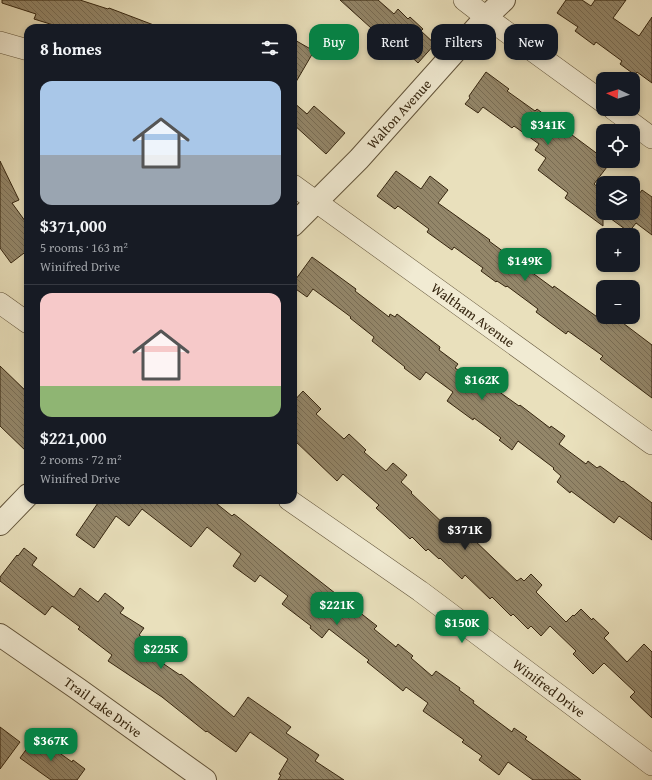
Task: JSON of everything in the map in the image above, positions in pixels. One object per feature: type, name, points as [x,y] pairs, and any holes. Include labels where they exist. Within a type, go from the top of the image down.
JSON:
[{"type":"street","points":[[464,0],[596,97]]},
{"type":"street","name":"Walton Avenue","points":[[297,221],[359,159],[486,17],[504,0]]},
{"type":"street","points":[[0,42],[24,49]]},
{"type":"street","points":[[622,116],[652,138]]},
{"type":"street","name":"Waltham Avenue","points":[[297,188],[652,444]]},
{"type":"street","points":[[0,303],[24,320]]},
{"type":"street","points":[[0,524],[24,499]]},
{"type":"street","name":"Winifred Drive","points":[[294,504],[420,591],[652,765]]},
{"type":"street","name":"Trail Lake Drive","points":[[0,635],[205,780]]},
{"type":"building","points":[[2,0],[80,0],[108,9],[109,8],[151,24],[50,24],[34,19],[36,14],[2,3]]},
{"type":"building","points":[[340,0],[378,0],[394,14],[398,9],[408,19],[410,17],[418,24],[367,24]]},
{"type":"building","points":[[566,0],[582,0],[591,6],[595,0],[626,0],[613,18],[639,36],[652,17],[652,83],[640,74],[640,72],[631,72],[620,64],[622,61],[596,42],[594,45],[575,31],[578,27],[557,13]]},
{"type":"building","points":[[423,33],[431,40],[431,48],[423,57]]},
{"type":"building","points":[[297,41],[309,48],[309,60],[297,80]]},
{"type":"building","points":[[486,72],[509,89],[507,91],[535,111],[537,109],[596,153],[596,168],[606,168],[600,176],[596,176],[596,181],[594,184],[596,186],[596,220],[603,220],[603,226],[565,198],[568,193],[538,170],[546,158],[535,150],[539,144],[514,126],[512,128],[483,107],[478,113],[465,104],[470,98],[469,96]]},
{"type":"building","points":[[297,105],[307,114],[314,106],[345,133],[326,154],[297,128]]},
{"type":"building","points":[[0,161],[19,200],[12,203],[24,220],[24,253],[11,263],[0,248]]},
{"type":"building","points":[[396,171],[421,189],[430,176],[448,190],[438,203],[553,288],[554,286],[596,316],[596,324],[624,324],[652,345],[652,398],[600,359],[603,356],[568,331],[566,334],[536,312],[538,309],[507,286],[506,287],[497,281],[496,282],[481,271],[483,268],[454,247],[452,250],[427,232],[429,229],[398,206],[395,209],[377,196]]},
{"type":"building","points":[[642,190],[652,197],[652,235],[636,223],[632,228],[624,228],[613,220],[640,220],[640,193]]},
{"type":"building","points":[[312,257],[356,289],[355,291],[389,317],[390,314],[395,317],[397,314],[440,347],[439,350],[458,364],[455,368],[484,388],[486,386],[496,393],[498,391],[519,406],[520,405],[550,428],[551,426],[565,436],[559,444],[586,464],[588,461],[597,468],[600,466],[652,503],[652,540],[619,516],[614,523],[571,491],[570,493],[557,482],[561,476],[553,469],[554,468],[518,441],[512,450],[499,440],[501,438],[474,418],[473,420],[447,401],[453,392],[426,372],[420,380],[372,341],[374,337],[350,318],[351,317],[313,289],[307,297],[297,290],[297,278]]},
{"type":"building","points":[[0,366],[24,389],[24,449],[0,426]]},
{"type":"building","points":[[303,391],[321,409],[316,414],[344,439],[349,434],[366,450],[364,452],[386,471],[393,463],[407,475],[401,482],[465,544],[472,538],[517,581],[521,578],[524,581],[531,574],[542,585],[536,592],[566,622],[581,609],[609,633],[604,638],[627,662],[644,644],[652,652],[652,718],[630,697],[635,692],[604,663],[593,674],[573,654],[576,651],[550,626],[541,636],[531,626],[528,629],[513,614],[511,616],[492,597],[490,599],[465,575],[462,579],[440,558],[439,559],[428,549],[426,551],[412,537],[410,539],[376,508],[379,505],[343,474],[337,481],[297,443],[297,398]]},
{"type":"building","points":[[97,504],[217,504],[232,516],[234,514],[377,626],[374,629],[396,647],[398,644],[413,656],[411,658],[432,676],[436,671],[460,688],[459,690],[474,701],[473,703],[512,732],[514,728],[527,737],[525,739],[581,780],[533,780],[508,762],[499,775],[479,760],[482,756],[462,742],[464,740],[423,711],[428,703],[406,687],[403,691],[367,662],[369,660],[329,629],[322,638],[310,628],[311,626],[282,604],[288,596],[260,575],[255,582],[233,566],[241,554],[207,527],[191,547],[142,509],[129,526],[116,516],[94,548],[76,535]]},
{"type":"building","points":[[24,548],[37,558],[32,565],[72,596],[74,597],[80,588],[98,602],[105,593],[124,608],[120,613],[144,628],[139,635],[154,646],[149,654],[180,675],[181,674],[234,717],[248,697],[291,727],[286,733],[319,755],[315,761],[344,780],[278,780],[281,775],[279,774],[288,759],[250,732],[236,752],[207,731],[206,732],[162,697],[108,661],[112,655],[78,629],[80,627],[52,606],[45,615],[0,581],[0,577]]},
{"type":"building","points":[[0,727],[20,742],[0,769]]},
{"type":"building","points":[[36,736],[72,762],[73,760],[85,769],[77,780],[51,780],[20,758]]}]
